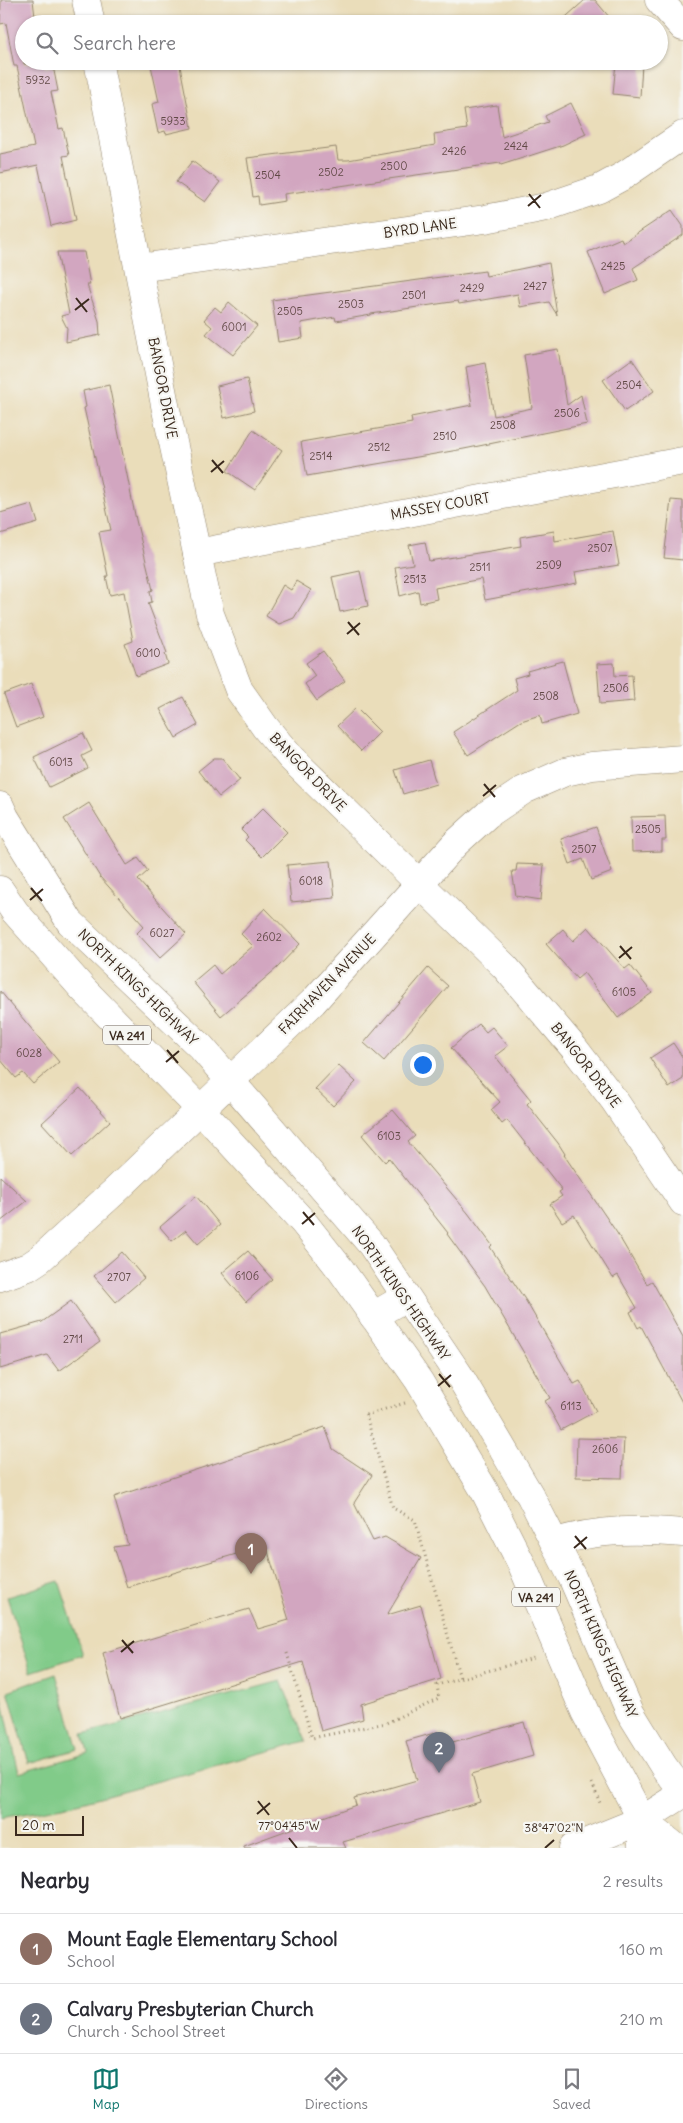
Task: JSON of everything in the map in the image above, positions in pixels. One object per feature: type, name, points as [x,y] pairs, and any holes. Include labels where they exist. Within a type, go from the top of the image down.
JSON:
[{"type":"street","points":[[86,0],[88,15]]},
{"type":"street","points":[[659,0],[683,27]]},
{"type":"street","name":"BANGOR DRIVE","points":[[100,70],[210,614],[238,690],[291,758],[505,967],[574,1048],[614,1100],[683,1202]]},
{"type":"street","name":"BYRD LANE","points":[[139,268],[485,219],[546,207],[599,189],[623,176],[683,135]]},
{"type":"street","name":"MASSEY COURT","points":[[197,552],[683,461]]},
{"type":"street","name":"FAIRHAVEN AVENUE","points":[[0,1277],[28,1267],[40,1259],[114,1192],[313,1002],[455,844],[503,802],[545,779],[592,766],[683,758]]},
{"type":"street","name":"NORTH KINGS HIGHWAY","points":[[0,806],[70,922],[201,1047],[371,1244],[468,1392],[531,1497],[576,1586],[630,1712],[664,1767],[683,1793]]},
{"type":"street","name":"VA 241","points":[[0,890],[15,912],[83,989],[200,1109],[304,1223],[419,1380],[484,1490],[522,1565],[589,1720],[642,1820],[677,1848]]},
{"type":"street","points":[[373,1316],[406,1297]]},
{"type":"street","points":[[554,1542],[581,1535],[636,1529],[683,1533]]},
{"type":"street","points":[[573,1848],[642,1820],[683,1793]]},
{"type":"street","points":[[642,1820],[642,1848]]},
{"type":"path","points":[[410,1402],[366,1415],[393,1508],[415,1520],[460,1678]]},
{"type":"path","points":[[287,1653],[312,1738],[386,1723],[439,1698],[437,1684],[541,1656]]},
{"type":"path","points":[[589,1775],[600,1803]]},
{"type":"green space","points":[[59,1581],[83,1655],[31,1672],[7,1597]]},
{"type":"green space","points":[[56,1674],[78,1749],[29,1763],[8,1691]]},
{"type":"green space","points":[[281,1681],[306,1741],[63,1807],[0,1818],[0,1689],[19,1773],[88,1753],[83,1734]]},
{"type":"building","points":[[1,0],[33,0],[35,15],[15,15],[15,66],[6,23],[0,24]]},
{"type":"building","points":[[585,0],[595,0],[608,15],[568,15]]},
{"type":"building","points":[[18,70],[54,70],[58,91],[51,92],[59,129],[63,128],[69,155],[63,156],[76,220],[51,226],[38,165],[0,173],[0,154],[34,147]]},
{"type":"building","points":[[152,70],[181,70],[192,128],[166,134],[165,131],[158,133],[152,104],[159,102]]},
{"type":"building","points":[[615,70],[642,70],[640,97],[613,94]]},
{"type":"building","points":[[571,103],[586,134],[563,145],[501,165],[500,163],[284,194],[285,201],[259,205],[258,196],[253,197],[247,158],[336,147],[338,160],[348,160],[435,145],[434,134],[467,129],[464,110],[497,105],[502,137],[548,122],[545,116]]},
{"type":"building","points":[[192,161],[220,182],[205,202],[176,182]]},
{"type":"building","points":[[672,210],[683,226],[683,235],[633,268],[638,280],[605,294],[588,252],[621,238],[623,243]]},
{"type":"building","points":[[57,252],[84,252],[90,285],[87,285],[99,321],[100,335],[66,342],[67,328],[61,316],[69,314]]},
{"type":"building","points":[[549,263],[557,315],[549,302],[520,307],[518,294],[459,304],[458,301],[336,321],[335,317],[301,323],[303,338],[278,342],[272,300],[485,271],[486,276]]},
{"type":"building","points":[[229,302],[257,326],[233,355],[206,334],[212,327],[204,320],[215,307],[221,312]]},
{"type":"building","points":[[558,349],[567,405],[581,395],[587,424],[464,449],[307,476],[301,442],[412,423],[411,417],[472,405],[466,367],[485,363],[494,416],[532,408],[524,355]]},
{"type":"building","points":[[632,359],[654,391],[625,411],[603,380]]},
{"type":"building","points":[[247,379],[254,411],[224,418],[217,386]]},
{"type":"building","points":[[109,385],[136,520],[153,590],[150,591],[152,602],[148,603],[167,653],[165,654],[168,664],[136,676],[125,644],[133,641],[124,592],[110,595],[106,576],[108,576],[99,532],[111,530],[84,408],[86,407],[83,391]]},
{"type":"building","points":[[253,430],[282,450],[255,490],[227,471]]},
{"type":"building","points":[[671,500],[683,501],[683,560],[664,558]]},
{"type":"building","points":[[32,504],[38,523],[0,534],[0,513]]},
{"type":"building","points":[[554,531],[555,541],[613,531],[619,565],[575,572],[577,583],[485,600],[481,579],[435,588],[437,599],[420,603],[418,591],[400,596],[395,567],[413,564],[409,545],[425,542],[429,561],[521,546],[520,537]]},
{"type":"building","points":[[360,571],[368,606],[340,612],[332,577]]},
{"type":"building","points":[[296,581],[311,590],[294,618],[279,624],[266,616],[283,585],[291,590]]},
{"type":"building","points":[[323,651],[345,681],[317,701],[305,684],[315,676],[306,663]]},
{"type":"building","points":[[563,661],[577,714],[542,724],[540,715],[521,721],[468,755],[453,732],[517,690],[514,678],[528,674],[527,671]]},
{"type":"building","points":[[614,663],[615,676],[632,675],[634,701],[600,704],[597,664]]},
{"type":"building","points":[[31,684],[43,717],[16,727],[4,694]]},
{"type":"building","points":[[183,697],[198,725],[176,738],[160,709]]},
{"type":"building","points":[[356,708],[380,732],[361,751],[337,726]]},
{"type":"building","points":[[83,733],[92,751],[82,756],[88,768],[49,787],[34,757]]},
{"type":"building","points":[[214,758],[222,758],[240,780],[219,797],[198,771]]},
{"type":"building","points":[[429,760],[436,784],[403,794],[395,770]]},
{"type":"building","points":[[89,803],[127,865],[138,858],[148,871],[138,880],[186,934],[160,958],[137,933],[144,926],[100,877],[64,819]]},
{"type":"building","points":[[263,808],[287,832],[262,857],[245,840],[248,837],[241,830]]},
{"type":"building","points":[[665,816],[666,840],[662,840],[662,851],[632,852],[631,817]]},
{"type":"building","points":[[596,827],[612,872],[591,880],[583,859],[570,864],[561,839]]},
{"type":"building","points":[[331,861],[335,898],[291,902],[287,865]]},
{"type":"building","points":[[517,864],[544,865],[541,900],[516,896],[512,871],[516,871]]},
{"type":"building","points":[[265,908],[300,944],[277,968],[221,1016],[193,982],[213,965],[220,974],[253,946],[241,934]]},
{"type":"building","points":[[588,927],[625,969],[630,965],[652,993],[618,1018],[584,973],[577,979],[546,944],[563,929],[573,941]]},
{"type":"building","points":[[428,968],[448,986],[384,1061],[364,1043]]},
{"type":"building","points":[[0,991],[59,1062],[33,1084],[23,1073],[16,1078],[0,1059]]},
{"type":"building","points":[[479,1024],[486,1032],[492,1027],[508,1046],[495,1056],[531,1100],[527,1104],[558,1143],[564,1155],[617,1233],[647,1284],[652,1281],[683,1337],[683,1404],[641,1326],[638,1328],[630,1312],[637,1308],[618,1275],[613,1278],[574,1215],[562,1222],[550,1204],[562,1196],[559,1192],[562,1190],[507,1120],[502,1124],[491,1110],[500,1102],[451,1048]]},
{"type":"building","points":[[673,1043],[683,1058],[683,1079],[669,1088],[650,1058]]},
{"type":"building","points":[[338,1065],[356,1082],[333,1106],[315,1089]]},
{"type":"building","points":[[80,1088],[110,1121],[72,1156],[42,1123]]},
{"type":"building","points":[[393,1110],[415,1136],[408,1142],[468,1213],[492,1245],[490,1247],[526,1301],[574,1384],[580,1381],[596,1411],[561,1430],[545,1401],[550,1398],[485,1286],[448,1233],[389,1158],[385,1162],[362,1135]]},
{"type":"building","points":[[0,1176],[27,1201],[0,1222]]},
{"type":"building","points":[[196,1196],[220,1225],[198,1244],[186,1230],[172,1241],[160,1227]]},
{"type":"building","points":[[248,1251],[272,1279],[246,1302],[222,1273]]},
{"type":"building","points":[[122,1252],[144,1278],[116,1302],[94,1276]]},
{"type":"building","points":[[71,1301],[100,1342],[59,1371],[47,1355],[0,1369],[0,1334],[42,1322]]},
{"type":"building","points":[[325,1427],[333,1449],[372,1475],[354,1503],[373,1541],[385,1537],[421,1558],[387,1615],[421,1605],[441,1679],[361,1704],[363,1719],[321,1731],[303,1662],[120,1718],[103,1653],[249,1609],[258,1629],[289,1620],[266,1545],[127,1587],[114,1547],[128,1545],[114,1497]]},
{"type":"building","points":[[577,1438],[624,1439],[622,1478],[576,1477]]},
{"type":"building","points":[[524,1722],[533,1756],[472,1774],[480,1802],[343,1842],[346,1848],[244,1848],[244,1846],[356,1805],[354,1798],[417,1780],[406,1741],[438,1732],[442,1745]]},
{"type":"place","name":"Mount Eagle Elementary School","points":[[251,1574]]},
{"type":"place","name":"Calvary Presbyterian Church","points":[[439,1773]]}]
